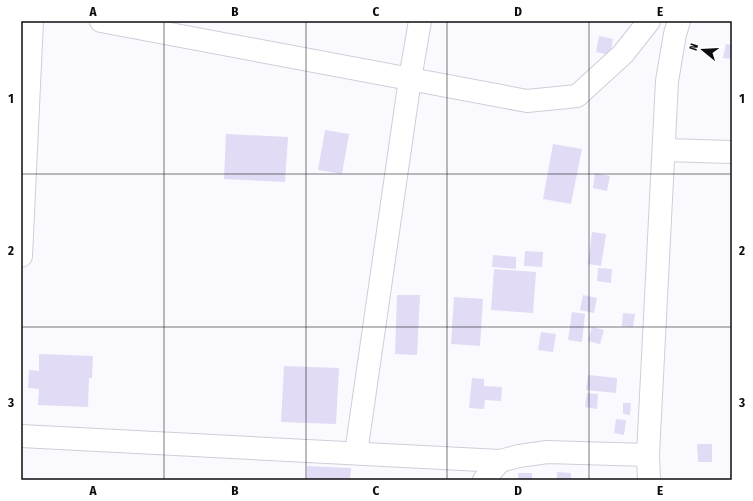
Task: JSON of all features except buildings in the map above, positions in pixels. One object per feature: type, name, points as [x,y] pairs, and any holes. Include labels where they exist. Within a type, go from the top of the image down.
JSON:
[{"type":"street","points":[[21,256],[32,21]]},
{"type":"street","points":[[101,21],[527,102],[577,96],[623,54],[649,21]]},
{"type":"street","points":[[356,453],[410,79],[420,21]]},
{"type":"street","points":[[649,480],[648,455],[667,81],[675,34],[679,21]]},
{"type":"street","points":[[664,150],[732,152]]},
{"type":"street","points":[[21,436],[500,461],[519,456],[547,452],[648,455]]},
{"type":"street","points":[[484,480],[500,461]]}]
